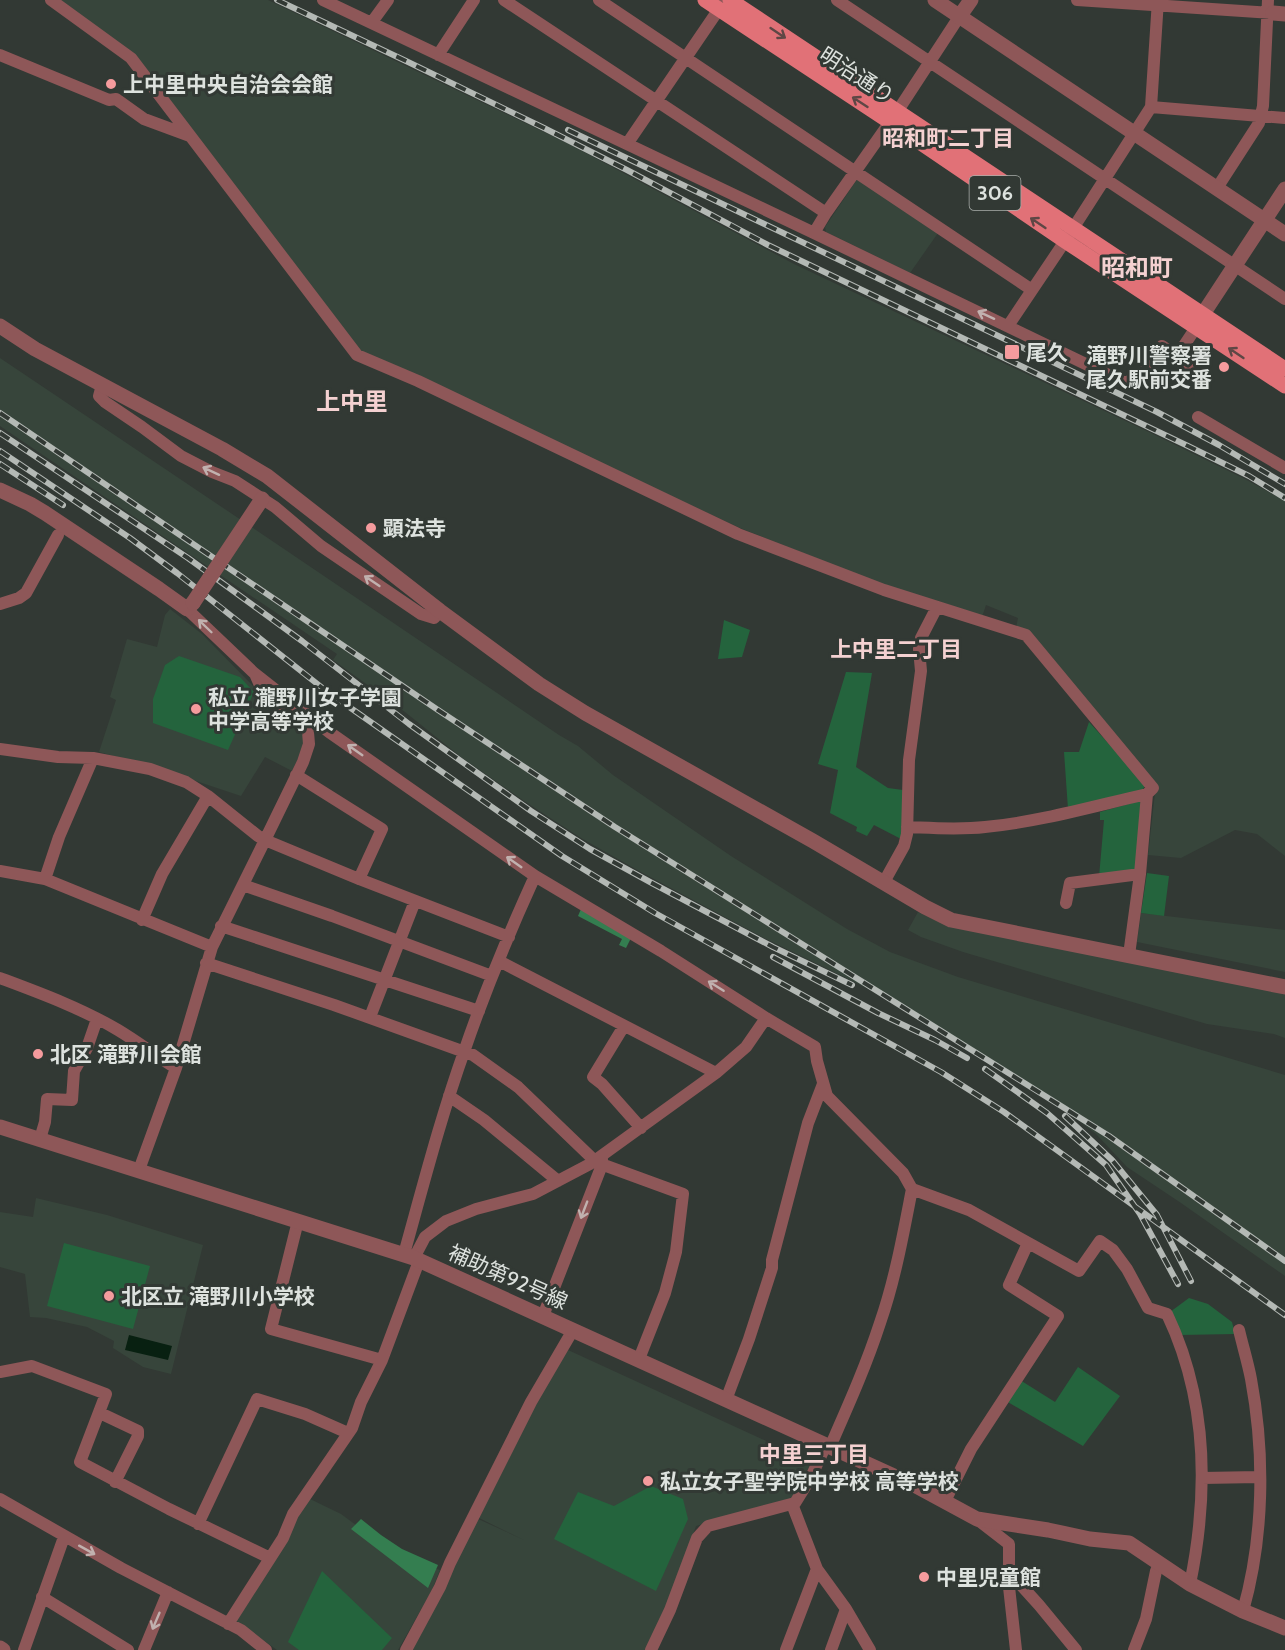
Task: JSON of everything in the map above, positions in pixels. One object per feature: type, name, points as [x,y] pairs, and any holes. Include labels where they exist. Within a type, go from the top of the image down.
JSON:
[{"type":"main road","name":"明治通り","points":[[705,0],[724,3],[1069,235],[1200,320],[1285,369]]},
{"type":"main road","name":"明治通り","points":[[1200,320],[1285,386]]},
{"type":"street","points":[[51,0],[131,58],[357,355],[418,381],[738,534],[884,590],[1026,635],[1153,788],[1147,794],[1053,817],[1006,825],[974,828],[907,827]]},
{"type":"street","points":[[322,0],[1125,383],[1143,374],[1162,346],[1203,375]]},
{"type":"street","points":[[372,22],[388,0]]},
{"type":"street","points":[[504,0],[825,213]]},
{"type":"street","points":[[599,0],[1032,290]]},
{"type":"street","points":[[837,0],[1285,299]]},
{"type":"street","points":[[934,0],[1285,234]]},
{"type":"street","points":[[814,233],[825,213],[893,117],[971,0]]},
{"type":"street","points":[[1077,0],[1273,10],[1263,106],[1259,123],[1217,188]]},
{"type":"street","points":[[438,55],[468,2]]},
{"type":"street","points":[[627,144],[724,3]]},
{"type":"street","points":[[1008,326],[1151,107],[1158,3]]},
{"type":"street","points":[[0,55],[110,100],[116,99],[144,119],[191,136]]},
{"type":"street","points":[[1151,107],[1285,118]]},
{"type":"street","points":[[1177,356],[1285,189]]},
{"type":"street","points":[[0,326],[35,349],[222,449],[267,476],[538,684],[925,907],[951,920],[1285,987]]},
{"type":"street","points":[[102,385],[99,396],[105,402],[181,456],[234,481],[275,507],[321,546],[420,614],[434,618],[440,611]]},
{"type":"street","points":[[1198,417],[1285,468]]},
{"type":"street","points":[[0,490],[45,513],[159,589],[190,606],[254,673],[329,732],[535,876],[815,1047],[828,1096],[903,1173],[912,1190],[899,1258],[881,1322],[862,1375],[828,1446],[795,1503],[708,1526],[697,1539],[670,1610],[651,1650]]},
{"type":"street","points":[[190,606],[262,499]]},
{"type":"street","points":[[0,604],[19,598],[26,593],[58,535]]},
{"type":"street","points":[[884,882],[904,846],[907,827],[909,760],[921,671],[919,649],[921,638],[937,607]]},
{"type":"street","points":[[139,1170],[176,1068],[212,947],[296,776],[309,744],[308,732],[303,724],[263,692],[254,673]]},
{"type":"street","points":[[0,749],[58,757],[93,758],[150,769],[186,782],[265,840],[509,937]]},
{"type":"street","points":[[45,879],[59,837],[93,758]]},
{"type":"street","points":[[296,776],[382,829],[359,879]]},
{"type":"street","points":[[1129,955],[1140,874],[1147,794]]},
{"type":"street","points":[[142,920],[162,874],[208,796]]},
{"type":"street","points":[[0,871],[45,879],[212,947]]},
{"type":"street","points":[[1066,903],[1070,883],[1140,874]]},
{"type":"street","points":[[228,1623],[283,1538],[293,1514],[352,1428],[361,1402],[382,1360],[412,1258],[449,1096],[492,976],[535,876]]},
{"type":"street","points":[[243,885],[492,976]]},
{"type":"street","points":[[370,1017],[415,901]]},
{"type":"street","points":[[221,926],[479,1011]]},
{"type":"street","points":[[499,962],[716,1073]]},
{"type":"street","points":[[206,963],[473,1054],[518,1087],[600,1160],[683,1194],[676,1252],[665,1293],[639,1359]]},
{"type":"street","points":[[0,978],[53,998],[97,1019],[176,1068]]},
{"type":"street","points":[[412,1258],[425,1237],[446,1221],[476,1209],[533,1194],[600,1160],[716,1073],[746,1047],[766,1018]]},
{"type":"street","points":[[39,1139],[45,1122],[47,1100],[72,1100],[74,1071],[87,1048],[97,1019]]},
{"type":"street","points":[[624,1026],[593,1077],[641,1128]]},
{"type":"street","points":[[726,1400],[772,1268],[772,1260],[805,1133],[823,1084]]},
{"type":"street","points":[[449,1096],[484,1120],[558,1181]]},
{"type":"street","name":"補助第92号線","points":[[0,1127],[412,1258],[828,1446],[945,1501],[977,1519]]},
{"type":"street","points":[[543,1316],[600,1160]]},
{"type":"street","points":[[912,1190],[969,1210],[1079,1271],[1100,1241],[1113,1250],[1127,1269],[1149,1308],[1167,1314],[1178,1338],[1194,1394],[1203,1456],[1202,1504],[1190,1584]]},
{"type":"street","points":[[298,1221],[271,1329],[382,1360]]},
{"type":"street","points":[[945,1501],[971,1449],[1058,1316],[1009,1285],[1028,1243]]},
{"type":"street","points":[[406,1650],[440,1587],[521,1421],[573,1330]]},
{"type":"street","points":[[1239,1330],[1251,1379],[1259,1445],[1259,1522],[1243,1611]]},
{"type":"street","points":[[0,1372],[32,1366],[106,1394],[80,1462],[198,1524],[270,1558]]},
{"type":"street","points":[[198,1524],[257,1399],[305,1414],[348,1433]]},
{"type":"street","points":[[99,1413],[138,1431],[138,1436],[115,1482]]},
{"type":"street","points":[[1202,1478],[1259,1477]]},
{"type":"street","points":[[0,1499],[64,1537],[241,1630],[266,1650]]},
{"type":"street","points":[[792,1504],[817,1569],[846,1610],[870,1650]]},
{"type":"street","points":[[977,1519],[1090,1539],[1129,1543],[1190,1584],[1243,1611],[1285,1628]]},
{"type":"street","points":[[977,1519],[1009,1544]]},
{"type":"street","points":[[1009,1524],[1009,1587],[1016,1650]]},
{"type":"street","points":[[24,1650],[64,1537]]},
{"type":"street","points":[[1134,1650],[1146,1619],[1159,1564]]},
{"type":"street","points":[[786,1650],[817,1569]]},
{"type":"street","points":[[1010,1573],[1076,1650]]},
{"type":"street","points":[[144,1650],[168,1592]]},
{"type":"street","points":[[42,1597],[128,1650]]},
{"type":"street","points":[[831,1650],[846,1610]]},
{"type":"shaded area","points":[[60,0],[268,0],[567,143],[794,264],[1151,433],[1285,501],[1285,856],[1257,834],[1235,830],[1181,858],[1148,855],[1156,784],[1016,628],[1018,618],[986,605],[982,617],[883,585],[740,528],[360,352],[142,65]]},
{"type":"shaded area","points":[[858,178],[938,233],[910,273],[826,232],[825,227]]},
{"type":"shaded area","points":[[0,358],[578,746],[613,775],[731,856],[847,929],[890,952],[958,977],[1285,1075],[1285,1276],[1127,1167],[1096,1134],[1068,1112],[917,1015],[764,938],[639,871],[581,838],[461,757],[405,712],[333,660],[337,654],[0,426]]},
{"type":"shaded area","name":"私立 瀧野川女子学園 中学高等学校","points":[[170,609],[202,634],[258,691],[301,727],[305,736],[304,747],[292,771],[265,757],[241,796],[151,766],[99,752],[116,700],[110,697],[127,639],[157,647],[165,615]]},
{"type":"shaded area","points":[[918,912],[954,926],[1285,993],[1285,1038],[1274,1034],[1207,1024],[963,952],[908,930]]},
{"type":"shaded area","points":[[1141,913],[1285,930],[1285,972],[1137,942]]},
{"type":"shaded area","name":"北区立 滝野川小学校","points":[[36,1198],[107,1215],[203,1245],[171,1374],[143,1367],[113,1348],[114,1341],[87,1327],[30,1317],[25,1274],[0,1267],[0,1212],[33,1217]]},
{"type":"shaded area","points":[[129,1335],[172,1346],[168,1360],[125,1350]]},
{"type":"shaded area","name":"私立女子聖学院中学校 高等学校","points":[[568,1350],[812,1462],[790,1500],[696,1526],[667,1609],[647,1650],[409,1650],[476,1518],[524,1540],[477,1517],[527,1414]]},
{"type":"shaded area","points":[[308,1498],[341,1514],[398,1556],[440,1570],[432,1590],[398,1650],[277,1650],[235,1620]]},
{"type":"green space","points":[[724,620],[750,630],[742,657],[718,659]]},
{"type":"green space","points":[[179,656],[240,677],[254,692],[228,750],[153,723],[153,699],[165,665]]},
{"type":"green space","points":[[846,672],[872,673],[856,767],[888,788],[903,790],[903,840],[874,825],[867,836],[856,831],[857,827],[830,813],[838,770],[818,764]]},
{"type":"green space","points":[[1089,722],[1146,785],[1142,790],[1068,809],[1064,752],[1079,752]]},
{"type":"green space","points":[[1139,801],[1143,805],[1138,872],[1099,877],[1104,820],[1100,820],[1100,812]]},
{"type":"green space","points":[[1147,873],[1169,876],[1164,916],[1141,913]]},
{"type":"green space","points":[[581,909],[630,935],[626,948],[619,945],[622,939],[578,916]]},
{"type":"green space","points":[[64,1243],[150,1266],[133,1329],[47,1306]]},
{"type":"green space","points":[[1189,1298],[1208,1304],[1232,1322],[1235,1334],[1180,1335],[1170,1312]]},
{"type":"green space","points":[[1078,1367],[1120,1396],[1083,1446],[1006,1401],[1020,1380],[1055,1402]]},
{"type":"green space","points":[[651,1486],[683,1499],[688,1519],[656,1591],[554,1539],[578,1492],[614,1506]]},
{"type":"green space","points":[[361,1519],[402,1549],[438,1565],[428,1588],[351,1529]]},
{"type":"green space","points":[[322,1571],[392,1638],[382,1650],[299,1650],[288,1642]]},
{"type":"railway","points":[[277,0],[544,128],[768,245],[1249,476],[1285,498]]},
{"type":"railway","points":[[568,130],[1157,412],[1285,484]]},
{"type":"railway","points":[[0,413],[615,827],[1109,1136],[1285,1261]]},
{"type":"railway","points":[[0,433],[188,558],[302,641],[409,724],[531,811],[590,849],[650,882],[773,947],[852,985]]},
{"type":"railway","points":[[0,451],[130,538],[325,690],[562,856],[655,913],[941,1072],[1004,1112],[1285,1315]]},
{"type":"railway","points":[[0,464],[63,505]]},
{"type":"railway","points":[[773,957],[967,1058]]},
{"type":"railway","points":[[985,1069],[1047,1113],[1106,1165],[1140,1214],[1178,1284]]},
{"type":"railway","points":[[1065,1116],[1112,1160],[1157,1215],[1191,1281]]},
{"type":"place","name":"上中里中央自治会会館","points":[[111,84]]},
{"type":"place","name":"尾久","points":[[1012,352]]},
{"type":"place","name":"滝野川警察署 尾久駅前交番","points":[[1224,367]]},
{"type":"place","name":"顕法寺","points":[[371,528]]},
{"type":"place","name":"私立 瀧野川女子学園 中学高等学校","points":[[196,709]]},
{"type":"place","name":"北区 滝野川会館","points":[[38,1054]]},
{"type":"place","name":"北区立 滝野川小学校","points":[[109,1296]]},
{"type":"place","name":"私立女子聖学院中学校 高等学校","points":[[648,1481]]},
{"type":"place","name":"中里児童館","points":[[924,1577]]},
{"type":"district","name":"昭和町二丁目","points":[[948,138]]},
{"type":"district","name":"昭和町","points":[[1137,267]]},
{"type":"district","name":"上中里","points":[[352,401]]},
{"type":"district","name":"上中里二丁目","points":[[896,649]]},
{"type":"district","name":"中里三丁目","points":[[814,1454]]}]
